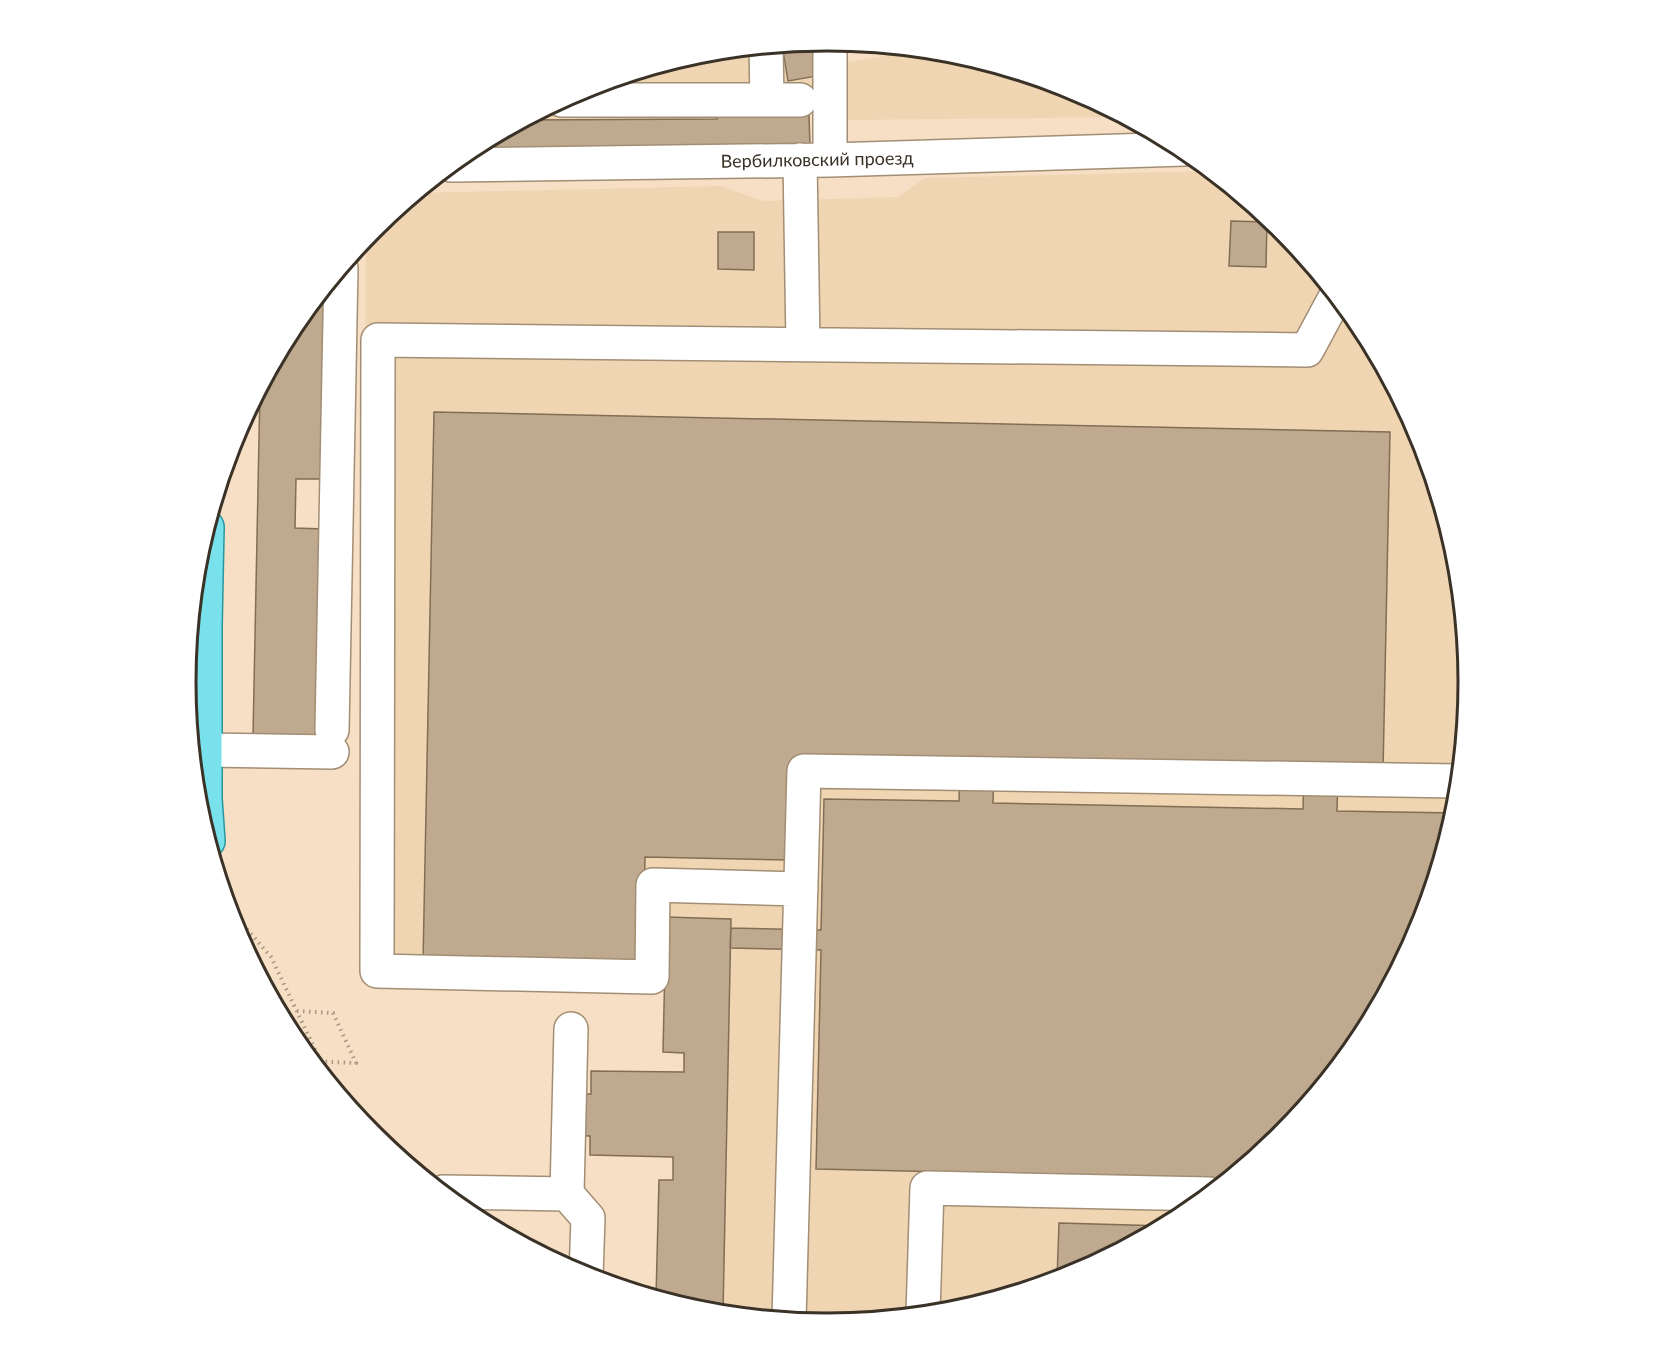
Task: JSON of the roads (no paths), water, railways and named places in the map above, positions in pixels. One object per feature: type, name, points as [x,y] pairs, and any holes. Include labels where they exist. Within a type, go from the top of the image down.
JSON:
[{"type":"main road","points":[[203,775],[206,570]]},
{"type":"street","points":[[766,54],[767,100]]},
{"type":"street","points":[[803,344],[815,160],[830,54]]},
{"type":"street","points":[[584,100],[800,100]]},
{"type":"street","name":"Вербилковский проезд","points":[[465,165],[815,160],[1166,150]]},
{"type":"street","points":[[205,750],[332,741],[336,286]]},
{"type":"street","points":[[801,889],[653,885],[652,977],[377,971],[378,340],[1307,350],[1332,303]]},
{"type":"street","points":[[789,1312],[804,771],[1450,781]]},
{"type":"street","points":[[571,1029],[567,1194],[588,1218],[586,1265]]},
{"type":"street","points":[[923,1306],[927,1188],[1196,1194]]},
{"type":"street","points":[[456,1192],[567,1194]]}]
